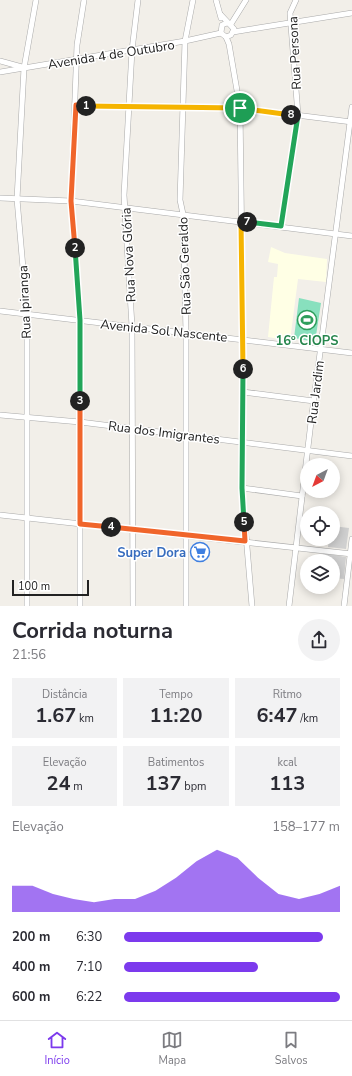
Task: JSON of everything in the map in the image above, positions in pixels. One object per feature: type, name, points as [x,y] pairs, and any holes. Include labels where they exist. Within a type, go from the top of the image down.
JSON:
[{"type":"street","name":"Rua Ipiranga","points":[[27,606],[27,314],[17,199],[24,68],[36,0]]},
{"type":"street","points":[[80,606],[80,320],[71,201],[76,105],[76,45],[84,0]]},
{"type":"street","name":"Rua Nova Glória","points":[[133,606],[132,326],[126,208],[124,195],[132,50],[138,0]]},
{"type":"street","name":"Rua São Geraldo","points":[[186,606],[186,332],[183,214],[180,200],[185,41],[193,0]]},
{"type":"street","points":[[216,0],[221,15],[227,24],[240,108],[243,339],[242,488],[245,541],[252,606]]},
{"type":"street","points":[[228,34],[227,24],[246,0]]},
{"type":"street","name":"Rua Persona","points":[[281,226],[298,115],[290,13],[296,0]]},
{"type":"street","name":"Avenida 4 de Outubro","points":[[0,72],[352,13]]},
{"type":"street","points":[[0,61],[24,68]]},
{"type":"street","points":[[76,105],[240,108],[351,122]]},
{"type":"street","name":"Rua Jardim","points":[[307,458],[352,106]]},
{"type":"street","points":[[0,198],[71,201],[352,236]]},
{"type":"street","name":"Avenida Sol Nascente","points":[[0,311],[352,353]]},
{"type":"street","points":[[243,392],[314,401]]},
{"type":"street","name":"Rua dos Imigrantes","points":[[0,415],[132,428],[352,456]]},
{"type":"street","points":[[242,488],[300,496]]},
{"type":"street","name":"Rua Jardim","points":[[289,606],[302,498]]},
{"type":"street","points":[[0,515],[245,541],[351,554]]},
{"type":"street","points":[[344,606],[352,539]]},
{"type":"shaded area","points":[[271,247],[285,253],[327,259],[326,282],[298,279],[290,341],[268,337],[274,277],[277,277],[278,264],[268,262]]},
{"type":"shaded area","points":[[340,527],[349,528],[346,549],[328,547],[340,546]]},
{"type":"shaded area","points":[[340,556],[346,557],[344,579],[340,579]]},
{"type":"green space","name":"16º CIOPS","points":[[299,298],[321,303],[315,342],[294,338]]},
{"type":"place","name":"16º CIOPS","points":[[307,320]]},
{"type":"place","name":"Super Dora","points":[[200,552]]},
{"type":"route","points":[[76,105],[240,108],[298,115],[281,226],[241,221],[243,339],[242,488],[245,541],[80,524],[80,320],[71,201],[76,105]]}]
